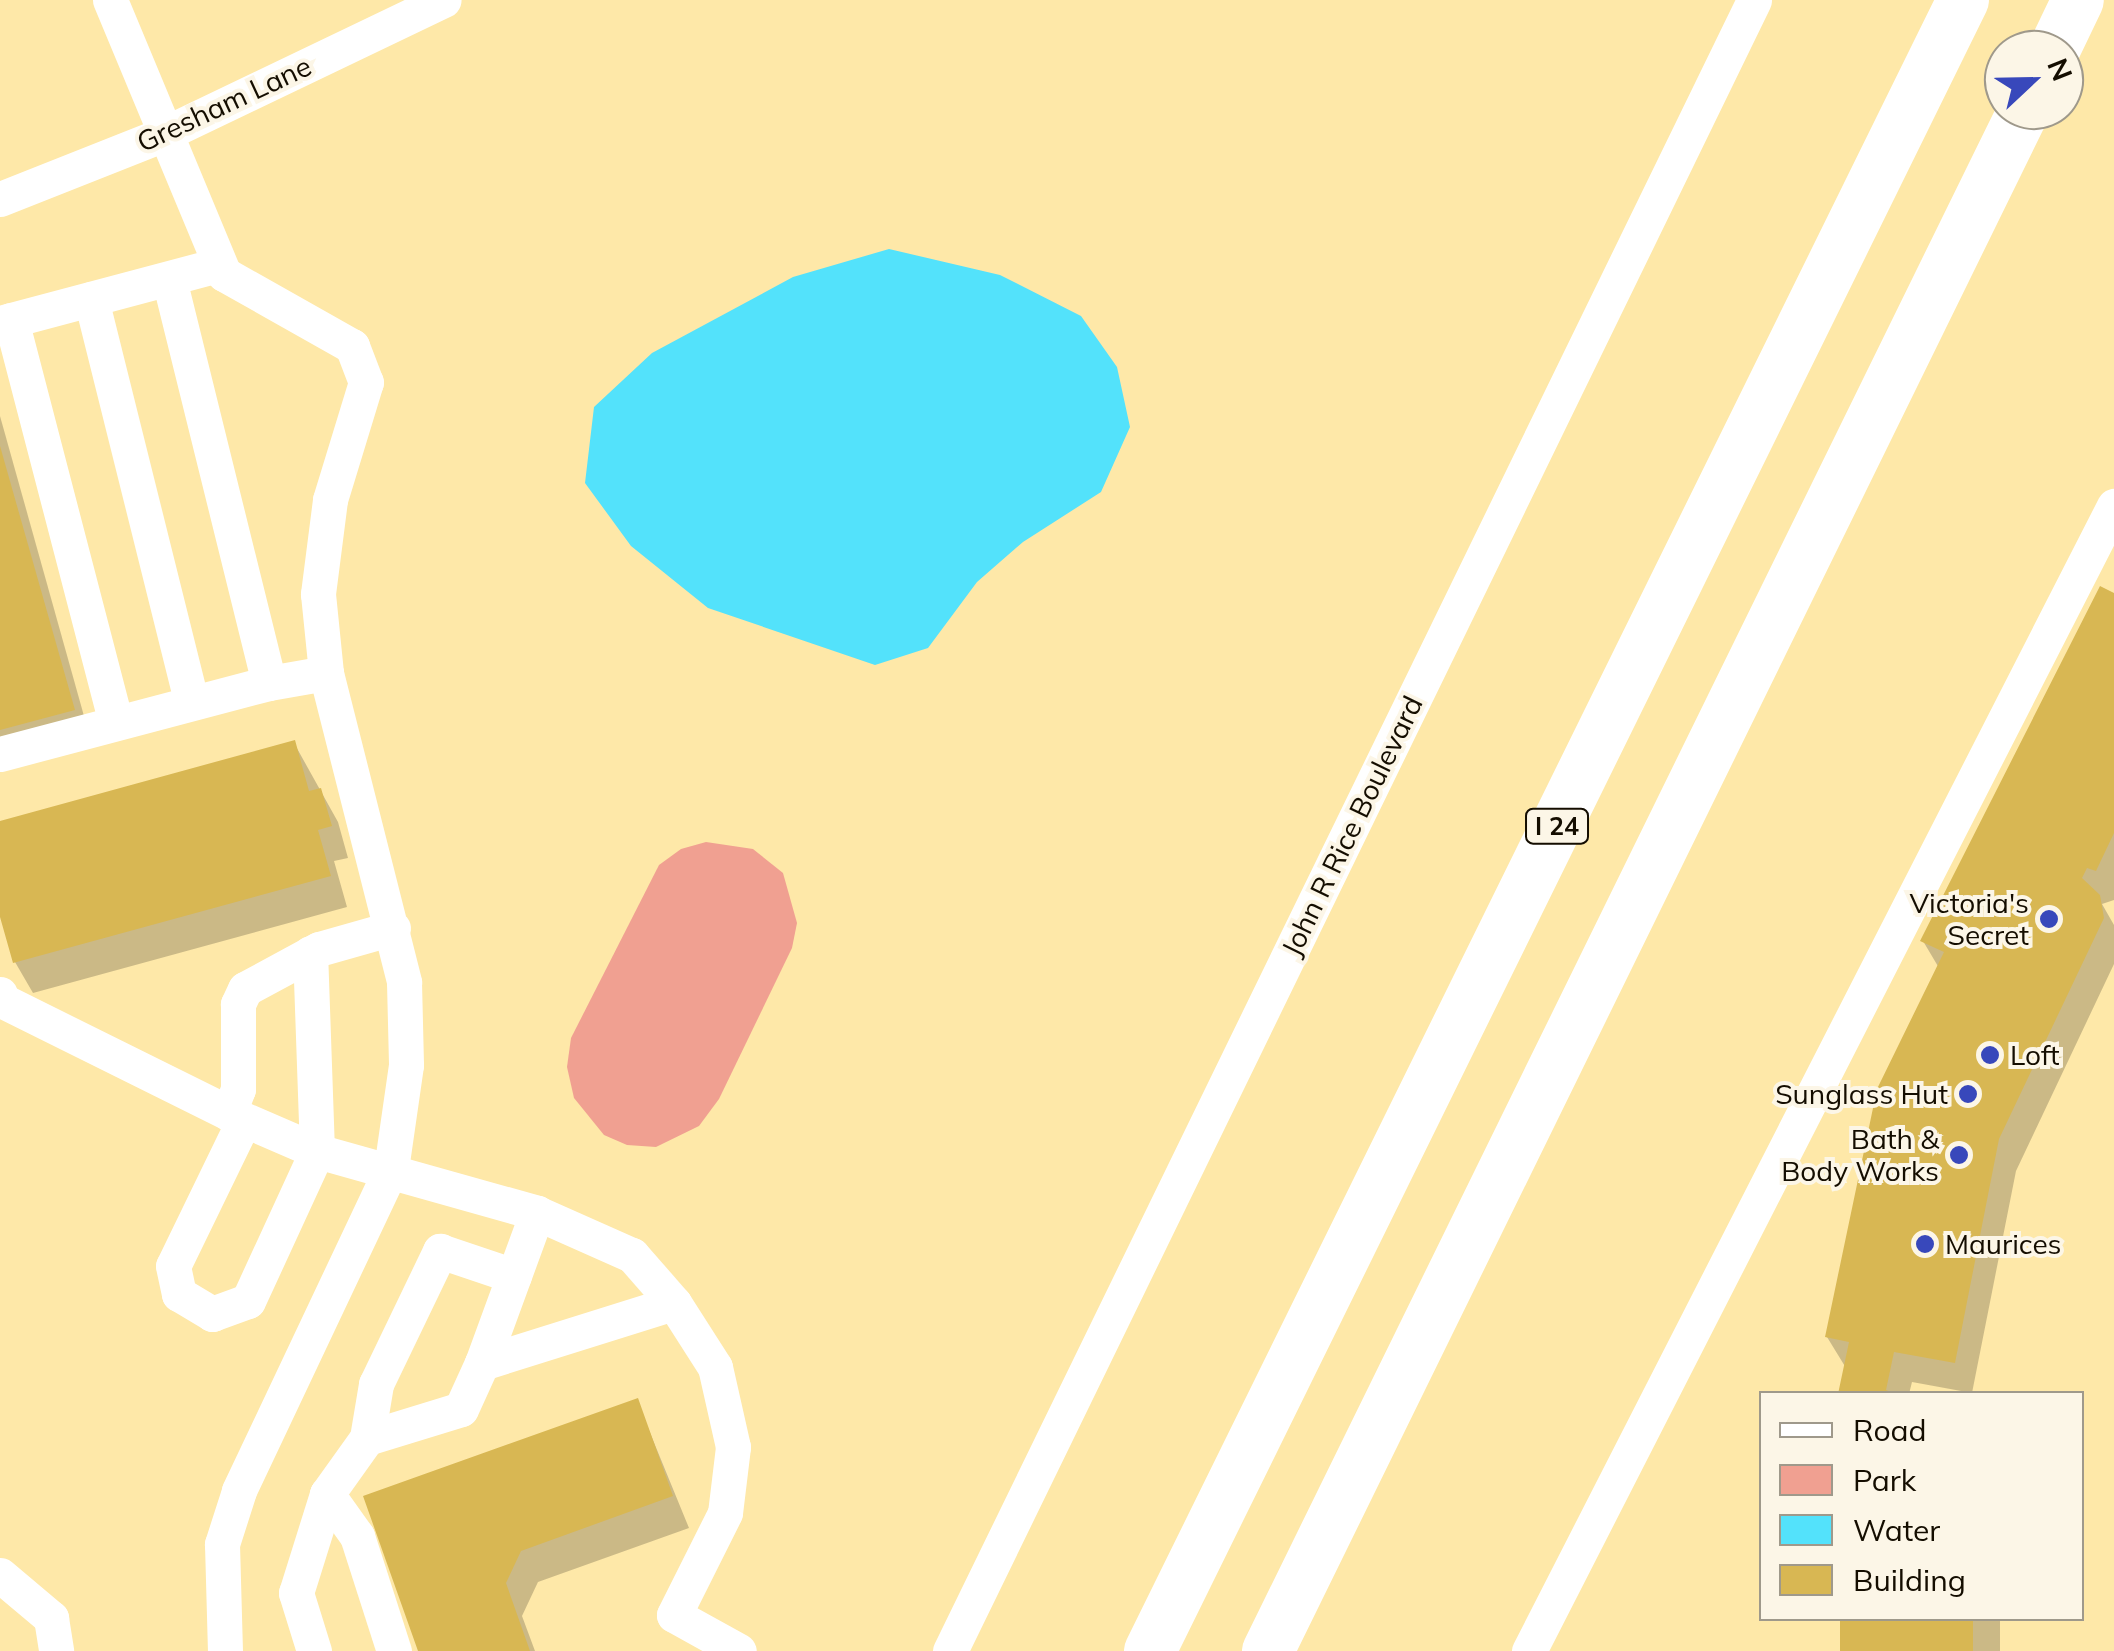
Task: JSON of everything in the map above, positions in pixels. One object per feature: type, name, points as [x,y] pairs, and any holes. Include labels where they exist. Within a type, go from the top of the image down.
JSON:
[{"type":"highway","name":"I 24","points":[[1150,1651],[1963,0]]},
{"type":"highway","points":[[2064,30],[2078,0]]},
{"type":"highway","points":[[1268,1651],[2014,130]]},
{"type":"street","points":[[110,0],[218,265],[244,287],[352,346],[364,370],[330,500],[318,594],[326,673],[394,928],[404,982],[406,1065],[391,1168],[239,1491],[222,1544],[226,1651]]},
{"type":"street","name":"Gresham Lane","points":[[0,199],[164,134],[444,0]]},
{"type":"street","name":"John R Rice Boulevard","points":[[950,1651],[1754,0]]},
{"type":"street","points":[[116,723],[6,322],[218,265]]},
{"type":"street","points":[[169,278],[269,683]]},
{"type":"street","points":[[92,299],[192,704]]},
{"type":"street","points":[[1529,1651],[2114,506]]},
{"type":"street","points":[[0,754],[269,683],[326,673]]},
{"type":"street","points":[[310,953],[317,1151],[248,1302],[212,1314],[179,1294],[172,1266],[236,1116],[238,1004],[245,989],[310,953],[394,928]]},
{"type":"street","points":[[0,994],[2,1001],[236,1116],[317,1151],[391,1168],[537,1214],[632,1255],[674,1303],[715,1367],[733,1447],[724,1513],[674,1615],[739,1651]]},
{"type":"street","points":[[367,1438],[461,1409],[537,1214]]},
{"type":"street","points":[[314,1651],[296,1593],[328,1494],[367,1438],[376,1384],[440,1250],[514,1276]]},
{"type":"street","points":[[482,1363],[674,1303]]},
{"type":"street","points":[[328,1494],[358,1536],[394,1651]]},
{"type":"street","points":[[0,1575],[50,1618],[56,1651]]},
{"type":"green space","points":[[706,842],[753,849],[783,873],[797,923],[792,948],[719,1099],[699,1126],[656,1147],[627,1145],[604,1135],[574,1098],[567,1067],[571,1038],[659,865],[681,849]]},
{"type":"water","points":[[889,249],[1000,275],[1081,316],[1117,367],[1130,427],[1101,492],[1023,542],[977,582],[928,648],[875,665],[708,608],[631,546],[585,483],[594,407],[652,353],[793,277]]},
{"type":"building","points":[[0,446],[75,710],[0,730]]},
{"type":"building","points":[[2100,586],[2114,593],[2114,833],[2096,871],[2087,868],[2082,878],[2100,895],[2104,918],[1999,1139],[1955,1363],[1894,1352],[1888,1391],[1839,1391],[1849,1342],[1825,1337],[1877,1089],[1944,952],[1920,941]]},
{"type":"building","points":[[295,740],[309,791],[321,788],[332,826],[318,830],[331,876],[13,963],[0,917],[0,821]]},
{"type":"building","points":[[638,1398],[673,1496],[521,1551],[506,1583],[530,1651],[418,1651],[363,1496]]},
{"type":"building","points":[[1840,1621],[1973,1621],[1973,1651],[1840,1651]]},
{"type":"place","name":"Victoria's Secret","points":[[2049,919]]},
{"type":"place","name":"Loft","points":[[1990,1055]]},
{"type":"place","name":"Sunglass Hut","points":[[1968,1094]]},
{"type":"place","name":"Bath & Body Works","points":[[1959,1155]]},
{"type":"place","name":"Maurices","points":[[1925,1244]]}]
